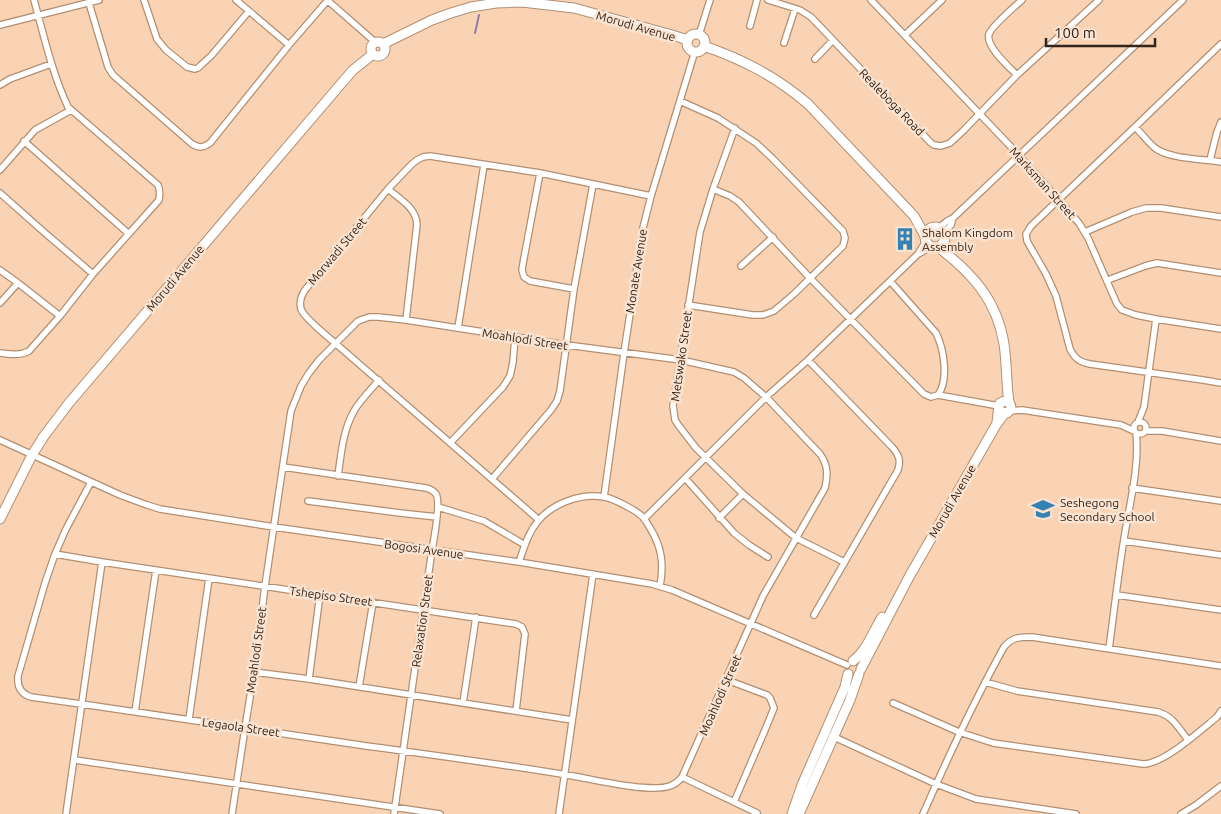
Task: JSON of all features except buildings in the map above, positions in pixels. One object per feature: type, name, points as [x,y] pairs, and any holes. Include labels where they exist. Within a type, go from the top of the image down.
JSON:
[{"type":"street","points":[[0,353],[16,354],[29,351],[159,200],[160,192],[158,185],[71,110],[61,92],[51,64],[34,0]]},
{"type":"street","points":[[0,25],[99,0]]},
{"type":"street","points":[[144,0],[160,44],[186,67],[191,68],[198,68],[211,56],[249,11]]},
{"type":"street","points":[[236,0],[289,45]]},
{"type":"street","points":[[88,3],[108,67],[113,75],[196,147],[205,146],[210,143],[328,0],[379,43]]},
{"type":"street","points":[[700,35],[710,0]]},
{"type":"street","points":[[750,26],[757,0]]},
{"type":"street","name":"Realeboga Road","points":[[769,0],[811,17],[931,143],[941,146],[950,143],[1017,75],[1099,0]]},
{"type":"street","name":"Marksman Street","points":[[871,0],[980,114],[1079,223],[1122,310],[1156,319],[1221,329]]},
{"type":"street","points":[[906,36],[942,0]]},
{"type":"street","points":[[1017,75],[993,49],[988,37],[993,27],[1022,0]]},
{"type":"street","points":[[644,518],[766,397],[808,360],[918,254],[951,225],[953,218],[1183,0]]},
{"type":"street","name":"Morudi Avenue","points":[[0,519],[32,455],[64,409],[340,85],[373,54],[378,56],[383,54],[385,49],[379,43],[451,13],[496,3],[522,2],[574,8],[688,40]]},
{"type":"street","points":[[784,43],[795,9]]},
{"type":"street","points":[[692,35],[700,35],[704,39],[704,46],[695,51],[688,46],[688,40],[692,35]]},
{"type":"street","points":[[815,59],[833,40]]},
{"type":"street","points":[[1221,44],[1031,226],[1027,231],[1026,237],[1056,296],[1070,349],[1079,361],[1221,383]]},
{"type":"street","name":"Morudi Avenue","points":[[704,46],[741,60],[760,70],[792,90],[808,104],[972,277],[994,309],[1004,342],[1006,372],[1005,407],[909,577],[860,672],[850,700],[802,785],[792,814]]},
{"type":"street","name":"Monate Avenue","points":[[604,497],[639,247],[651,196],[695,51]]},
{"type":"street","points":[[0,85],[10,79],[51,64]]},
{"type":"street","points":[[680,101],[711,114],[756,143],[843,232],[845,238],[843,246],[774,311],[763,315],[688,306]]},
{"type":"street","points":[[0,170],[35,130],[71,110]]},
{"type":"street","points":[[1210,160],[1221,122]]},
{"type":"street","points":[[1135,127],[1162,152],[1176,156],[1221,162]]},
{"type":"street","name":"Metswako Street","points":[[735,128],[713,189],[698,242],[673,406],[675,420],[706,458],[743,494],[796,538],[844,562]]},
{"type":"street","points":[[24,141],[129,234]]},
{"type":"street","name":"Morwadi Street","points":[[539,520],[303,314],[300,307],[302,294],[388,189],[412,164],[423,157],[430,156],[540,173],[651,196]]},
{"type":"street","points":[[458,328],[484,165]]},
{"type":"street","points":[[540,173],[524,258],[524,277],[530,281],[574,289]]},
{"type":"street","points":[[492,479],[554,406],[560,390],[574,289],[593,184]]},
{"type":"street","points":[[388,189],[415,213],[418,224],[406,320]]},
{"type":"street","points":[[713,189],[739,202],[810,278],[924,394],[931,397],[938,395],[1221,441]]},
{"type":"street","points":[[0,193],[94,274]]},
{"type":"street","points":[[1085,232],[1146,208],[1161,208],[1221,217]]},
{"type":"street","points":[[741,266],[773,237]]},
{"type":"street","points":[[1108,280],[1157,263],[1221,272]]},
{"type":"street","points":[[0,270],[60,316]]},
{"type":"street","points":[[890,282],[936,333],[941,346],[944,366],[943,384],[938,395]]},
{"type":"street","points":[[0,303],[18,283]]},
{"type":"street","name":"Moahlodi Street","points":[[232,814],[289,422],[295,399],[309,373],[335,343],[363,318],[378,317],[406,320],[567,345],[681,360],[734,372],[766,397],[820,454],[827,467],[828,474],[825,488],[771,583],[751,623],[682,777]]},
{"type":"street","points":[[1109,649],[1156,319]]},
{"type":"street","points":[[451,442],[503,387],[510,376],[515,337]]},
{"type":"street","points":[[808,360],[897,452],[900,460],[898,470],[814,616]]},
{"type":"street","points":[[338,476],[344,438],[350,419],[355,409],[379,380]]},
{"type":"street","name":"Bogosi Avenue","points":[[0,440],[91,482],[160,509],[519,562],[660,586],[751,623],[849,667]]},
{"type":"street","points":[[283,467],[431,490],[437,496],[438,507],[484,521],[524,545]]},
{"type":"street","points":[[685,478],[734,534],[768,557]]},
{"type":"street","name":"Legaola Street","points":[[91,482],[66,529],[56,554],[39,602],[18,676],[20,690],[31,697],[564,774],[635,786],[668,786],[678,782],[682,777]]},
{"type":"street","points":[[1132,488],[1221,501]]},
{"type":"street","points":[[720,518],[743,494]]},
{"type":"street","points":[[519,562],[529,535],[539,520],[553,508],[570,501],[588,497],[604,497],[634,510],[644,518],[655,536],[662,556],[660,586]]},
{"type":"street","points":[[308,501],[436,517]]},
{"type":"street","name":"Relaxation Street","points":[[395,811],[438,507]]},
{"type":"street","points":[[1124,541],[1221,555]]},
{"type":"street","name":"Tshepiso Street","points":[[56,554],[516,624],[524,630],[516,711]]},
{"type":"street","points":[[66,814],[102,562]]},
{"type":"street","points":[[135,712],[156,570]]},
{"type":"street","points":[[559,814],[593,574]]},
{"type":"street","name":"Morudi Avenue","points":[[799,814],[830,735],[845,687],[849,667],[863,650],[880,620],[909,577]]},
{"type":"street","points":[[189,719],[209,578]]},
{"type":"street","points":[[309,680],[320,594]]},
{"type":"street","points":[[1117,595],[1221,610]]},
{"type":"street","points":[[359,687],[373,602]]},
{"type":"street","points":[[463,703],[476,617]]},
{"type":"street","points":[[923,814],[959,732],[1004,646],[1013,638],[1032,637],[1221,666]]},
{"type":"street","points":[[858,662],[860,672],[855,677],[849,667],[858,662]]},
{"type":"street","points":[[254,672],[572,720]]},
{"type":"street","points":[[727,680],[766,695],[770,698],[774,708],[734,802]]},
{"type":"street","points":[[985,682],[1017,691],[1163,713],[1172,719],[1188,740]]},
{"type":"street","points":[[893,703],[959,732],[993,743],[1143,764],[1159,760],[1188,740],[1221,712]]},
{"type":"street","points":[[830,735],[936,784],[976,798],[1076,814]]},
{"type":"street","points":[[74,760],[395,811],[440,814]]},
{"type":"street","points":[[682,777],[757,813]]},
{"type":"street","points":[[1181,814],[1221,786]]},
{"type":"waterway","points":[[475,33],[479,15]]},
{"type":"place","name":"Shalom Kingdom Assembly","points":[[905,239]]},
{"type":"place","name":"Seshegong Secondary School","points":[[1043,509]]}]
